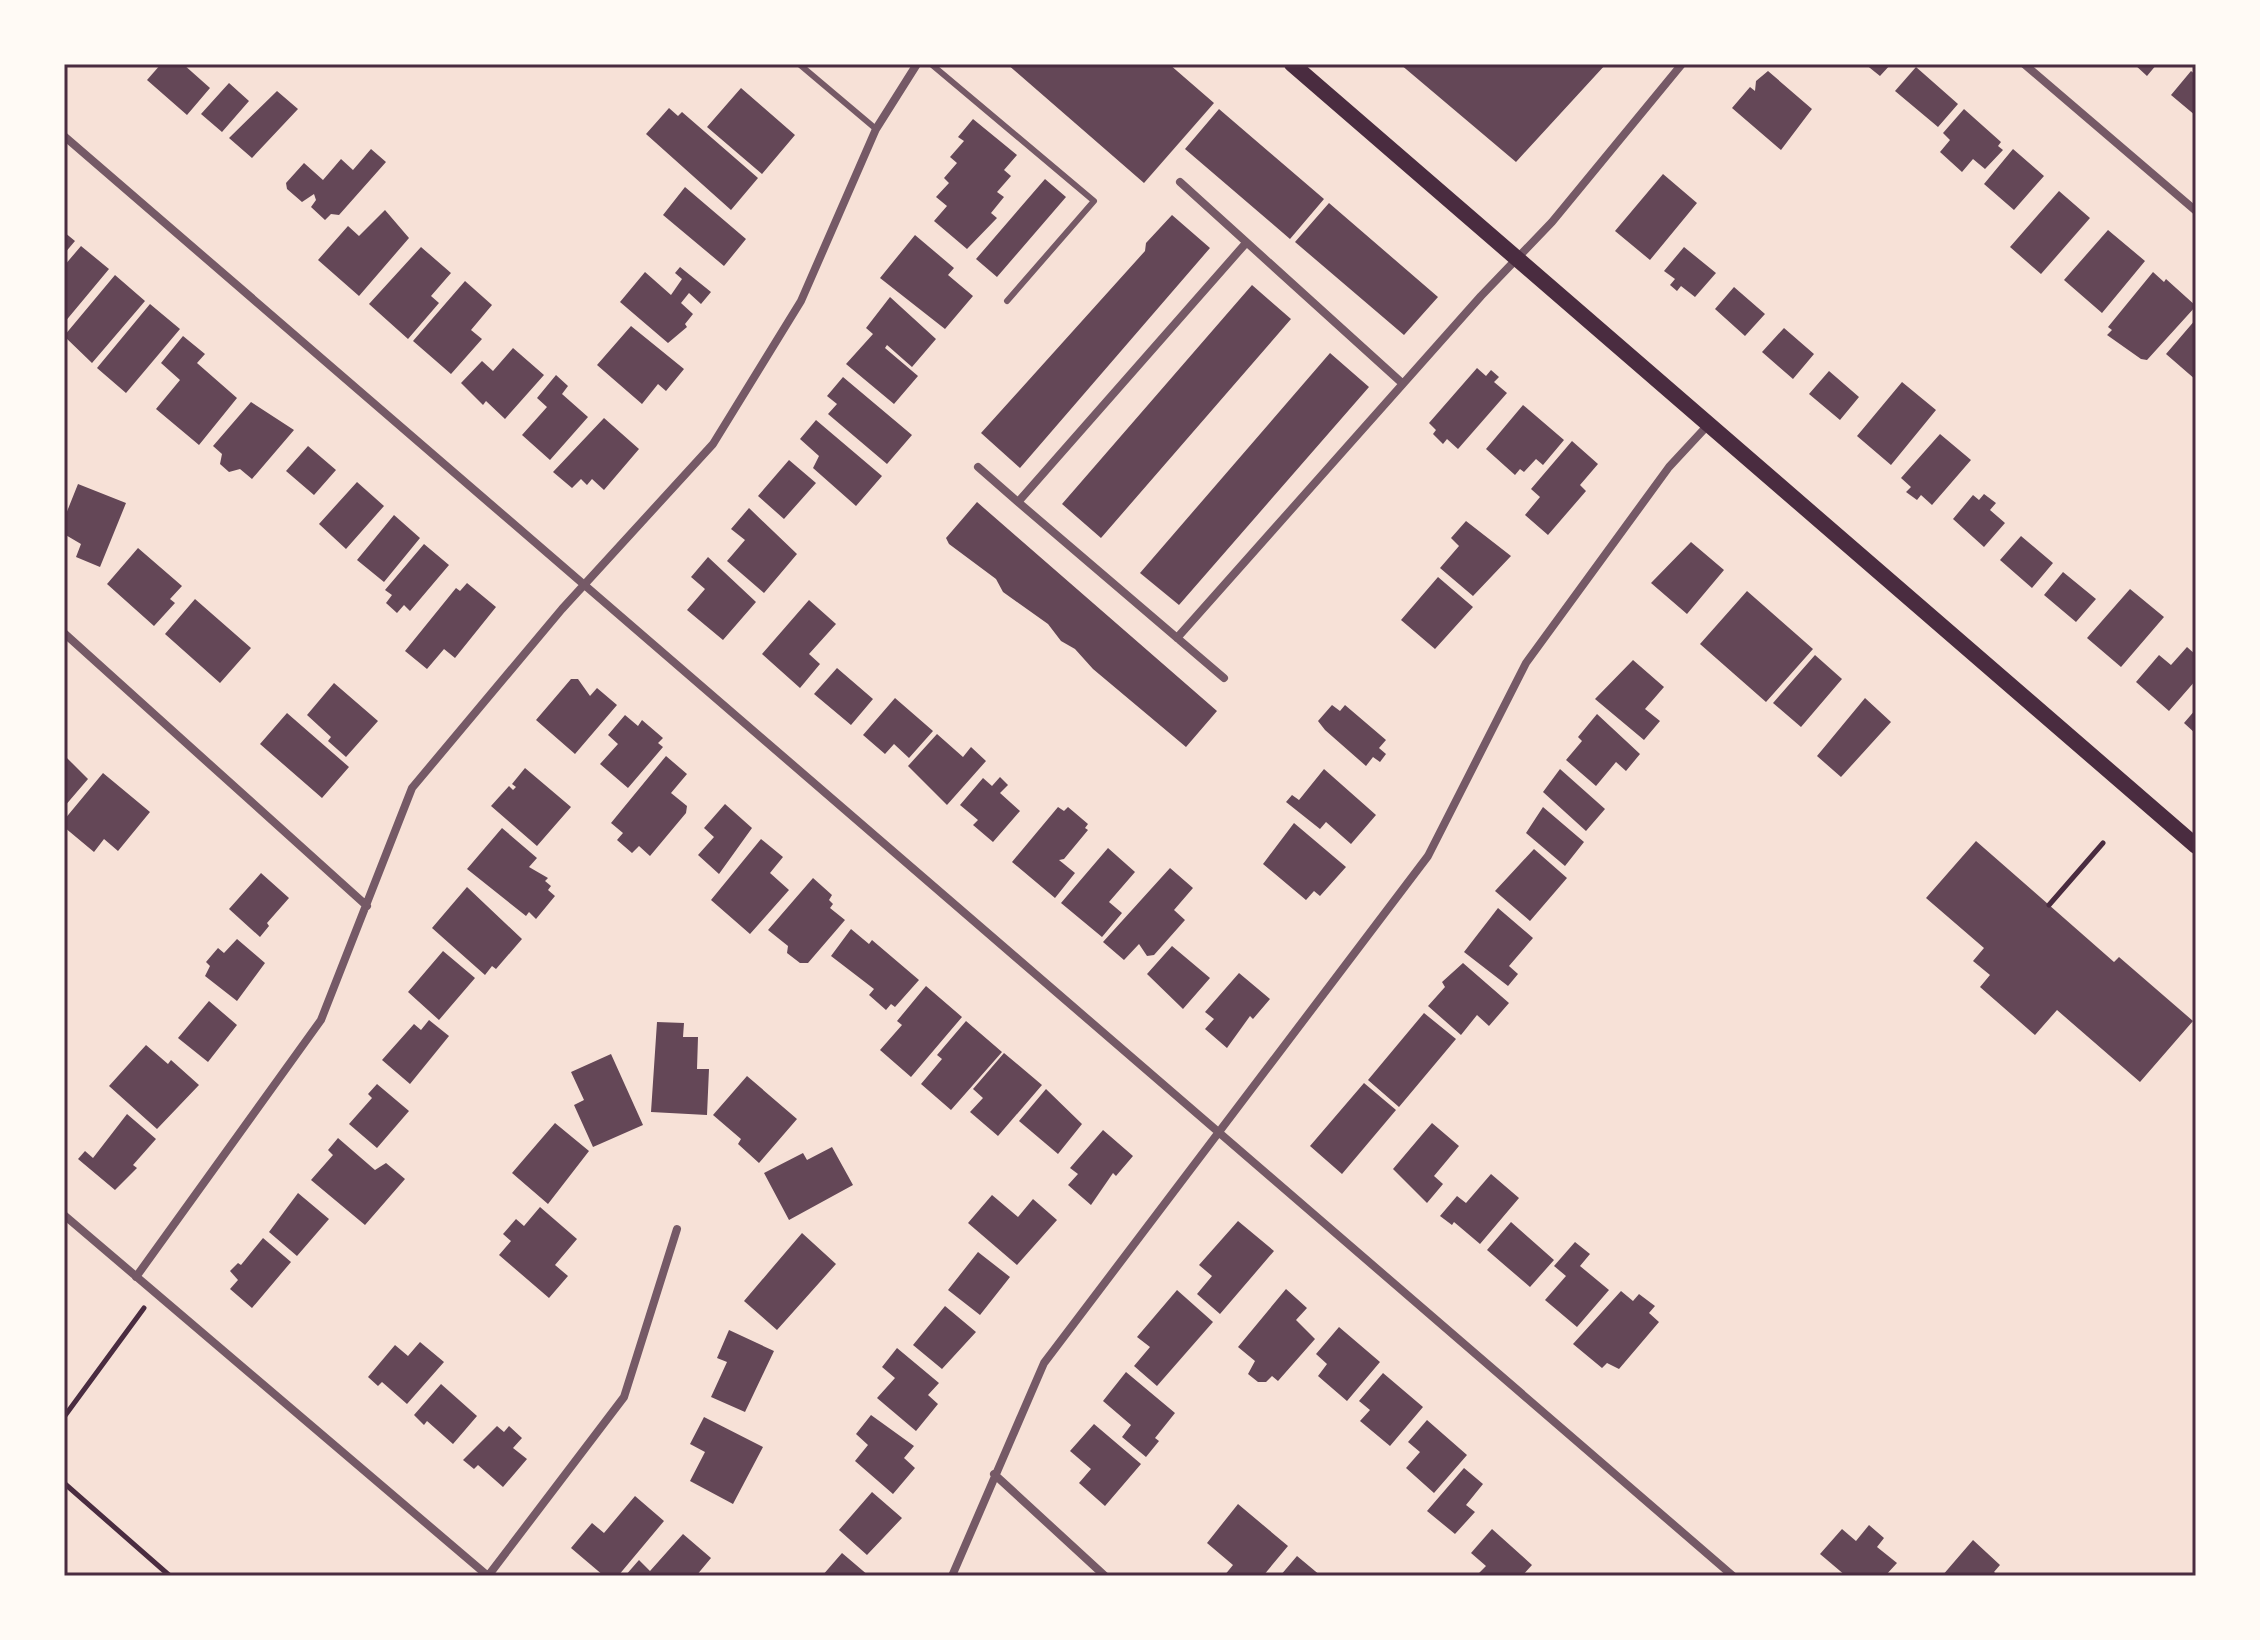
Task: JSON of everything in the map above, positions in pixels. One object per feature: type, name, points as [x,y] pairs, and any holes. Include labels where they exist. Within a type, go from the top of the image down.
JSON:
[{"type":"main road","points":[[1292,64],[2196,846]]},
{"type":"street","points":[[136,1277],[321,1020],[412,788],[582,586],[713,444],[801,301],[876,129],[917,64]]},
{"type":"street","points":[[1177,638],[1402,383],[1552,222],[1682,64]]},
{"type":"street","points":[[2024,64],[2196,211]]},
{"type":"street","points":[[64,136],[1733,1576]]},
{"type":"street","points":[[1180,182],[1402,383]]},
{"type":"street","points":[[1018,502],[1246,243]]},
{"type":"street","points":[[952,1576],[1044,1363],[1428,856],[1526,663],[1669,467],[1708,425]]},
{"type":"street","points":[[978,467],[1224,678]]},
{"type":"street","points":[[64,633],[367,906]]},
{"type":"street","points":[[64,1215],[488,1576],[624,1397],[677,1229]]},
{"type":"street","points":[[994,1474],[1105,1576]]},
{"type":"lane","points":[[799,64],[876,129]]},
{"type":"lane","points":[[931,64],[1094,201],[1007,301]]},
{"type":"path","points":[[2049,905],[2103,843]]},
{"type":"path","points":[[64,1417],[144,1308]]},
{"type":"path","points":[[64,1483],[170,1576]]},
{"type":"building","points":[[161,64],[183,64],[210,88],[187,115],[147,80]]},
{"type":"building","points":[[1007,64],[1169,64],[1214,103],[1144,183]]},
{"type":"building","points":[[1400,64],[1606,64],[1516,162]]},
{"type":"building","points":[[1865,64],[1891,64],[1880,76]]},
{"type":"building","points":[[2134,64],[2157,64],[2147,76]]},
{"type":"building","points":[[1916,67],[1958,104],[1938,127],[1895,91]]},
{"type":"building","points":[[1768,71],[1812,109],[1781,150],[1732,108],[1750,87],[1755,91],[1756,81]]},
{"type":"building","points":[[2191,71],[2196,75],[2196,116],[2171,95]]},
{"type":"building","points":[[229,83],[249,101],[222,132],[201,114]]},
{"type":"building","points":[[741,88],[795,135],[762,174],[707,127]]},
{"type":"building","points":[[277,91],[298,109],[252,158],[229,138]]},
{"type":"building","points":[[669,108],[678,116],[682,112],[758,178],[731,210],[646,134]]},
{"type":"building","points":[[1219,109],[1324,199],[1290,239],[1185,149]]},
{"type":"building","points":[[1964,109],[2001,142],[1998,146],[2003,150],[1985,169],[1973,159],[1962,172],[1940,152],[1950,140],[1943,133]]},
{"type":"building","points":[[973,119],[1017,155],[1004,170],[1011,176],[997,192],[1004,197],[991,213],[997,218],[967,249],[934,221],[947,206],[936,197],[949,183],[944,178],[957,163],[950,157],[964,141],[958,137]]},
{"type":"building","points":[[371,149],[386,162],[339,215],[331,214],[325,220],[311,207],[316,200],[314,194],[302,202],[287,189],[286,183],[304,163],[323,180],[341,159],[353,170]]},
{"type":"building","points":[[2013,149],[2044,176],[2014,210],[1984,184]]},
{"type":"building","points":[[1663,174],[1697,203],[1650,260],[1615,231]]},
{"type":"building","points":[[1045,179],[1066,197],[997,277],[976,259]]},
{"type":"building","points":[[685,187],[746,239],[724,266],[663,215]]},
{"type":"building","points":[[2059,191],[2090,218],[2041,274],[2010,247]]},
{"type":"building","points":[[1329,203],[1438,297],[1404,335],[1295,242]]},
{"type":"building","points":[[385,210],[409,238],[359,296],[318,260],[348,226],[359,236]]},
{"type":"building","points":[[1172,215],[1210,248],[1020,468],[981,433],[1145,251],[1146,243]]},
{"type":"building","points":[[2108,230],[2145,261],[2102,313],[2064,280]]},
{"type":"building","points":[[64,232],[75,241],[64,254]]},
{"type":"building","points":[[915,235],[954,268],[948,275],[973,296],[945,329],[880,278]]},
{"type":"building","points":[[81,246],[109,269],[64,323],[64,266]]},
{"type":"building","points":[[421,247],[451,273],[431,296],[439,303],[408,339],[369,304]]},
{"type":"building","points":[[1684,247],[1716,273],[1695,297],[1681,286],[1677,291],[1670,285],[1675,279],[1664,271]]},
{"type":"building","points":[[680,267],[711,292],[701,304],[689,293],[681,303],[693,314],[685,324],[687,327],[668,343],[620,302],[645,272],[671,295],[682,279],[675,273]]},
{"type":"building","points":[[2153,272],[2164,282],[2166,279],[2196,306],[2147,360],[2107,335],[2112,330],[2108,327]]},
{"type":"building","points":[[115,275],[145,301],[92,363],[64,336]]},
{"type":"building","points":[[465,281],[492,305],[471,330],[482,339],[451,374],[413,341]]},
{"type":"building","points":[[1252,285],[1291,319],[1101,538],[1062,504]]},
{"type":"building","points":[[1734,287],[1765,314],[1745,336],[1715,309]]},
{"type":"building","points":[[890,297],[936,339],[912,367],[887,345],[885,348],[918,376],[894,404],[846,364],[873,334],[866,328]]},
{"type":"building","points":[[150,304],[180,329],[126,393],[97,368]]},
{"type":"building","points":[[2196,319],[2196,380],[2166,354]]},
{"type":"building","points":[[631,326],[684,369],[666,391],[658,384],[642,404],[597,365]]},
{"type":"building","points":[[1784,328],[1814,354],[1793,379],[1762,352]]},
{"type":"building","points":[[183,336],[205,354],[197,363],[237,398],[199,445],[156,409],[180,380],[161,363]]},
{"type":"building","points":[[513,348],[544,375],[505,419],[486,401],[483,405],[461,383],[482,361],[493,371]]},
{"type":"building","points":[[1330,353],[1369,387],[1179,605],[1140,573]]},
{"type":"building","points":[[1477,368],[1486,376],[1491,370],[1499,377],[1494,382],[1507,393],[1458,449],[1447,439],[1443,444],[1433,434],[1436,430],[1429,423]]},
{"type":"building","points":[[1829,371],[1859,397],[1840,420],[1809,394]]},
{"type":"building","points":[[556,375],[568,386],[562,394],[588,417],[550,460],[522,435],[547,407],[537,398]]},
{"type":"building","points":[[843,377],[912,435],[887,464],[828,414],[837,404],[827,396]]},
{"type":"building","points":[[1902,382],[1936,410],[1891,465],[1857,436]]},
{"type":"building","points":[[251,402],[294,430],[252,479],[240,469],[229,472],[220,464],[222,454],[213,446]]},
{"type":"building","points":[[1523,405],[1564,440],[1543,465],[1536,459],[1524,472],[1520,469],[1515,475],[1486,449]]},
{"type":"building","points":[[604,418],[639,449],[604,490],[592,479],[587,485],[581,479],[572,488],[553,472]]},
{"type":"building","points":[[816,420],[882,476],[856,506],[813,468],[819,456],[800,439]]},
{"type":"building","points":[[1940,434],[1971,460],[1932,505],[1921,495],[1917,500],[1906,492],[1911,487],[1901,478]]},
{"type":"building","points":[[1572,441],[1598,464],[1580,485],[1586,491],[1548,535],[1525,515],[1540,497],[1531,489]]},
{"type":"building","points":[[308,446],[336,470],[314,495],[286,471]]},
{"type":"building","points":[[789,460],[816,483],[784,519],[758,496]]},
{"type":"building","points":[[357,482],[384,506],[346,549],[319,524]]},
{"type":"building","points":[[78,484],[126,503],[100,567],[76,557],[81,544],[64,534],[64,519]]},
{"type":"building","points":[[1984,494],[1996,503],[1990,510],[2005,523],[1984,547],[1953,519],[1973,495],[1979,500]]},
{"type":"building","points":[[977,502],[1217,711],[1186,747],[1093,669],[1075,649],[1061,641],[1048,624],[1003,592],[996,579],[949,544],[946,538]]},
{"type":"building","points":[[749,508],[797,554],[764,593],[727,561],[745,540],[731,529]]},
{"type":"building","points":[[394,515],[420,538],[384,582],[357,560]]},
{"type":"building","points":[[1466,521],[1511,556],[1473,596],[1440,568],[1459,546],[1451,538]]},
{"type":"building","points":[[2021,536],[2053,563],[2032,588],[2000,560]]},
{"type":"building","points":[[1691,542],[1724,570],[1687,614],[1651,583]]},
{"type":"building","points":[[424,544],[449,565],[410,611],[404,605],[397,613],[386,603],[392,595],[385,590]]},
{"type":"building","points":[[138,548],[182,586],[170,599],[175,603],[154,626],[107,584]]},
{"type":"building","points":[[708,557],[756,602],[723,640],[687,610],[705,589],[691,577]]},
{"type":"building","points":[[2063,572],[2096,599],[2076,622],[2044,595]]},
{"type":"building","points":[[1438,577],[1473,607],[1435,649],[1401,620]]},
{"type":"building","points":[[467,583],[496,607],[455,658],[444,649],[427,669],[405,651],[456,588],[460,591]]},
{"type":"building","points":[[2130,589],[2164,617],[2121,667],[2087,638]]},
{"type":"building","points":[[1747,591],[1813,649],[1766,702],[1700,644]]},
{"type":"building","points":[[195,599],[251,648],[220,683],[165,634]]},
{"type":"building","points":[[809,600],[836,624],[809,654],[820,664],[800,688],[762,654]]},
{"type":"building","points":[[2187,647],[2196,655],[2196,680],[2169,711],[2136,682],[2159,655],[2171,665]]},
{"type":"building","points":[[1815,655],[1842,679],[1801,727],[1773,703]]},
{"type":"building","points":[[1633,660],[1664,687],[1645,709],[1660,721],[1644,740],[1595,699]]},
{"type":"building","points":[[837,668],[873,699],[851,725],[814,694]]},
{"type":"building","points":[[571,679],[578,679],[590,696],[597,688],[617,705],[575,754],[536,720]]},
{"type":"building","points":[[334,683],[378,721],[346,757],[328,741],[331,737],[307,715]]},
{"type":"building","points":[[895,698],[933,731],[909,758],[894,744],[885,754],[863,735]]},
{"type":"building","points":[[1865,698],[1891,722],[1841,777],[1817,756]]},
{"type":"building","points":[[1332,705],[1340,711],[1345,705],[1386,740],[1379,748],[1386,754],[1380,762],[1373,757],[1366,766],[1325,730],[1318,721]]},
{"type":"building","points":[[2196,709],[2196,734],[2184,723]]},
{"type":"building","points":[[287,713],[349,767],[322,798],[260,744]]},
{"type":"building","points":[[1597,714],[1640,754],[1626,771],[1616,762],[1596,786],[1566,760],[1582,741],[1578,737]]},
{"type":"building","points":[[625,715],[638,726],[642,720],[663,738],[658,743],[663,747],[628,788],[600,764],[618,744],[608,735]]},
{"type":"building","points":[[937,734],[963,757],[971,747],[986,761],[947,805],[908,766]]},
{"type":"building","points":[[64,755],[88,779],[64,807]]},
{"type":"building","points":[[666,756],[687,774],[671,793],[687,806],[686,813],[650,856],[639,846],[632,853],[617,840],[623,833],[611,823]]},
{"type":"building","points":[[525,768],[571,807],[537,846],[491,806],[509,786],[513,790],[516,787],[512,784]]},
{"type":"building","points":[[1324,769],[1376,815],[1351,844],[1326,822],[1320,829],[1286,802],[1292,795],[1299,800]]},
{"type":"building","points":[[1560,769],[1605,809],[1586,831],[1543,792]]},
{"type":"building","points":[[103,773],[150,812],[118,851],[104,839],[94,852],[64,827],[64,820]]},
{"type":"building","points":[[1000,777],[1008,785],[1000,793],[1020,811],[993,842],[973,825],[978,820],[960,805],[983,778],[992,786]]},
{"type":"building","points":[[725,804],[752,828],[719,874],[698,855],[714,837],[704,828]]},
{"type":"building","points":[[1058,807],[1064,811],[1068,807],[1088,824],[1085,828],[1088,830],[1064,859],[1059,860],[1075,873],[1055,898],[1012,862]]},
{"type":"building","points":[[1543,807],[1584,842],[1565,866],[1526,833]]},
{"type":"building","points":[[1294,823],[1346,867],[1320,896],[1314,891],[1306,900],[1263,864]]},
{"type":"building","points":[[502,828],[537,858],[529,867],[548,878],[545,881],[551,886],[548,890],[555,896],[536,919],[529,912],[526,916],[467,869]]},
{"type":"building","points":[[761,839],[783,857],[770,873],[789,890],[750,934],[711,900]]},
{"type":"building","points":[[1976,841],[2114,962],[2119,957],[2193,1021],[2140,1082],[2057,1010],[2035,1035],[1980,987],[1990,975],[1973,961],[1984,948],[1926,898]]},
{"type":"building","points":[[1108,848],[1135,872],[1109,902],[1122,913],[1102,937],[1061,903]]},
{"type":"building","points":[[1534,849],[1567,878],[1530,921],[1495,891]]},
{"type":"building","points":[[1170,868],[1193,888],[1174,910],[1185,920],[1154,955],[1147,956],[1139,944],[1124,960],[1103,942]]},
{"type":"building","points":[[261,873],[289,898],[267,923],[269,926],[260,937],[229,909]]},
{"type":"building","points":[[813,878],[832,895],[830,908],[845,920],[808,963],[800,963],[787,953],[788,946],[768,930]]},
{"type":"building","points":[[467,887],[522,939],[496,969],[492,966],[485,975],[432,928]]},
{"type":"building","points":[[1498,908],[1533,938],[1509,966],[1518,974],[1508,986],[1464,952]]},
{"type":"building","points":[[851,929],[869,944],[872,940],[919,980],[895,1007],[891,1004],[886,1010],[869,995],[874,989],[831,956]]},
{"type":"building","points":[[237,939],[265,963],[237,1001],[205,976],[210,966],[206,962],[218,948],[224,953]]},
{"type":"building","points":[[1172,946],[1210,978],[1183,1009],[1147,974]]},
{"type":"building","points":[[443,951],[475,978],[439,1020],[408,992]]},
{"type":"building","points":[[1463,963],[1509,1003],[1489,1026],[1477,1015],[1461,1035],[1428,1006],[1445,987],[1442,982]]},
{"type":"building","points":[[1239,973],[1270,999],[1253,1019],[1250,1016],[1227,1048],[1205,1029],[1214,1019],[1205,1012]]},
{"type":"building","points":[[926,986],[962,1017],[911,1077],[880,1050],[902,1025],[897,1021]]},
{"type":"building","points":[[209,1001],[237,1025],[208,1062],[178,1038]]},
{"type":"building","points":[[1424,1013],[1456,1039],[1399,1107],[1368,1080]]},
{"type":"building","points":[[429,1020],[449,1036],[410,1084],[382,1060],[414,1024],[421,1030]]},
{"type":"building","points":[[966,1021],[1002,1052],[951,1110],[921,1084],[942,1059],[937,1055]]},
{"type":"building","points":[[657,1022],[684,1023],[683,1037],[698,1037],[697,1069],[709,1069],[707,1115],[651,1112]]},
{"type":"building","points":[[146,1045],[168,1064],[171,1060],[199,1085],[157,1129],[109,1086]]},
{"type":"building","points":[[1004,1053],[1042,1085],[998,1136],[970,1112],[983,1098],[973,1089]]},
{"type":"building","points":[[611,1054],[643,1125],[593,1147],[574,1105],[584,1100],[571,1072]]},
{"type":"building","points":[[747,1076],[797,1119],[759,1163],[738,1144],[741,1139],[713,1115]]},
{"type":"building","points":[[1364,1083],[1396,1110],[1342,1174],[1310,1146]]},
{"type":"building","points":[[377,1084],[409,1111],[377,1148],[349,1124],[372,1098],[368,1094]]},
{"type":"building","points":[[1046,1089],[1082,1124],[1058,1154],[1019,1121]]},
{"type":"building","points":[[127,1114],[156,1139],[133,1165],[137,1168],[115,1190],[78,1159],[85,1151],[93,1158]]},
{"type":"building","points":[[555,1123],[589,1151],[548,1204],[512,1173]]},
{"type":"building","points":[[1432,1123],[1459,1146],[1434,1176],[1443,1184],[1427,1203],[1393,1169]]},
{"type":"building","points":[[1103,1130],[1133,1156],[1116,1176],[1113,1173],[1091,1205],[1068,1185],[1078,1174],[1070,1168]]},
{"type":"building","points":[[338,1138],[375,1170],[386,1163],[405,1179],[365,1225],[311,1180],[333,1155],[328,1150]]},
{"type":"building","points":[[832,1147],[853,1185],[789,1220],[764,1173],[803,1153],[807,1160]]},
{"type":"building","points":[[1491,1174],[1519,1198],[1480,1244],[1454,1222],[1452,1225],[1440,1216],[1457,1196],[1466,1203]]},
{"type":"building","points":[[298,1193],[329,1219],[297,1256],[269,1232]]},
{"type":"building","points":[[992,1195],[1018,1217],[1033,1199],[1057,1220],[1017,1265],[968,1223]]},
{"type":"building","points":[[540,1207],[577,1239],[555,1265],[568,1276],[549,1298],[499,1255],[511,1241],[503,1234],[516,1219],[524,1226]]},
{"type":"building","points":[[1238,1221],[1274,1251],[1220,1314],[1197,1294],[1212,1276],[1199,1265]]},
{"type":"building","points":[[1511,1222],[1554,1260],[1530,1287],[1487,1250]]},
{"type":"building","points":[[802,1233],[836,1264],[777,1330],[744,1301]]},
{"type":"building","points":[[263,1238],[291,1262],[252,1308],[230,1289],[238,1280],[230,1271],[238,1263],[241,1265]]},
{"type":"building","points":[[1575,1242],[1590,1254],[1580,1266],[1609,1290],[1577,1327],[1545,1300],[1566,1276],[1554,1266]]},
{"type":"building","points":[[978,1252],[1010,1277],[980,1315],[948,1290]]},
{"type":"building","points":[[1286,1289],[1307,1308],[1296,1320],[1315,1339],[1278,1381],[1272,1376],[1266,1382],[1258,1382],[1248,1374],[1255,1361],[1238,1347]]},
{"type":"building","points":[[1177,1290],[1213,1322],[1157,1386],[1134,1366],[1150,1347],[1137,1337]]},
{"type":"building","points":[[1621,1291],[1633,1301],[1639,1294],[1655,1306],[1649,1313],[1659,1322],[1619,1369],[1607,1363],[1602,1368],[1573,1344]]},
{"type":"building","points":[[945,1306],[976,1332],[942,1369],[913,1345]]},
{"type":"building","points":[[1339,1327],[1380,1362],[1347,1401],[1318,1376],[1327,1364],[1316,1354]]},
{"type":"building","points":[[729,1330],[774,1351],[745,1412],[711,1397],[727,1362],[717,1358]]},
{"type":"building","points":[[420,1342],[444,1362],[407,1404],[382,1382],[378,1386],[368,1377],[395,1345],[408,1356]]},
{"type":"building","points":[[897,1348],[939,1383],[928,1395],[938,1404],[916,1431],[877,1398],[895,1378],[882,1367]]},
{"type":"building","points":[[1126,1372],[1175,1413],[1155,1438],[1159,1441],[1146,1457],[1122,1437],[1131,1425],[1103,1401]]},
{"type":"building","points":[[1383,1373],[1423,1407],[1390,1446],[1360,1421],[1370,1410],[1359,1401]]},
{"type":"building","points":[[441,1384],[477,1416],[453,1444],[427,1421],[424,1425],[414,1415]]},
{"type":"building","points":[[871,1415],[914,1446],[904,1458],[915,1468],[893,1494],[855,1461],[868,1445],[856,1434]]},
{"type":"building","points":[[704,1417],[763,1447],[733,1504],[690,1481],[705,1452],[690,1444]]},
{"type":"building","points":[[1427,1420],[1467,1455],[1434,1493],[1406,1468],[1420,1452],[1408,1442]]},
{"type":"building","points":[[1094,1424],[1141,1464],[1105,1506],[1079,1483],[1091,1469],[1070,1451]]},
{"type":"building","points":[[497,1426],[504,1432],[509,1426],[522,1438],[513,1448],[527,1459],[503,1487],[478,1465],[474,1469],[463,1460]]},
{"type":"building","points":[[1464,1468],[1483,1484],[1466,1505],[1475,1512],[1455,1534],[1427,1511]]},
{"type":"building","points":[[872,1492],[902,1518],[867,1555],[839,1530]]},
{"type":"building","points":[[635,1496],[664,1521],[618,1576],[604,1576],[571,1548],[592,1523],[604,1533]]},
{"type":"building","points":[[1238,1504],[1288,1546],[1263,1576],[1224,1576],[1233,1565],[1207,1543]]},
{"type":"building","points":[[1869,1525],[1884,1538],[1877,1547],[1897,1563],[1885,1576],[1846,1576],[1820,1554],[1842,1529],[1856,1541]]},
{"type":"building","points":[[1492,1529],[1532,1565],[1522,1576],[1476,1576],[1486,1566],[1471,1553]]},
{"type":"building","points":[[683,1534],[711,1558],[696,1576],[625,1576],[639,1560],[650,1571]]},
{"type":"building","points":[[1973,1540],[2000,1565],[1994,1572],[1999,1576],[1942,1576]]},
{"type":"building","points":[[842,1553],[869,1576],[822,1576]]},
{"type":"building","points":[[1297,1556],[1321,1576],[1280,1576]]}]
